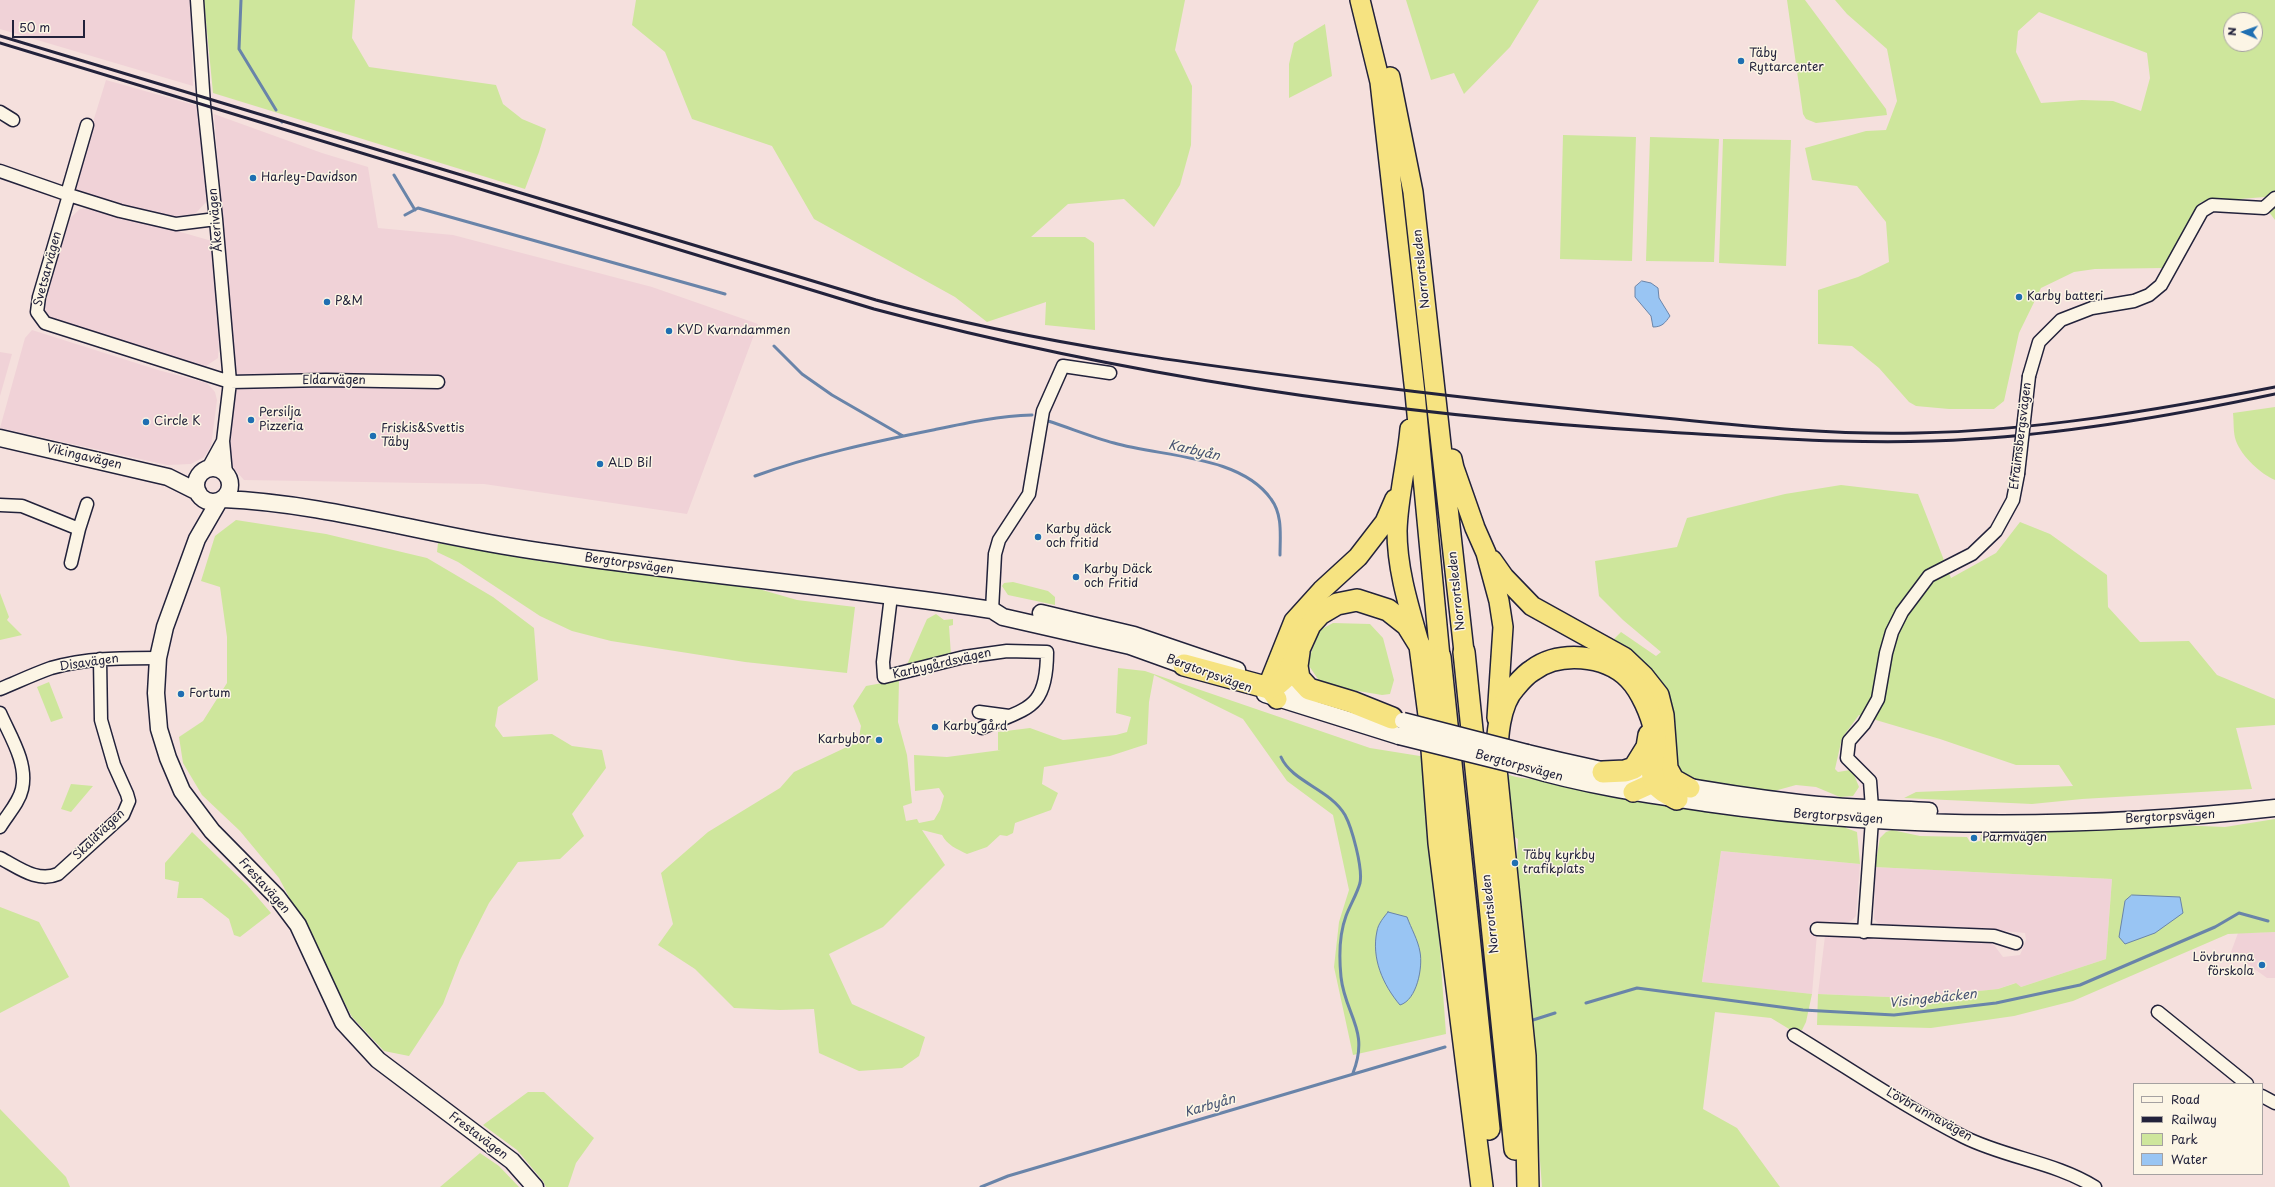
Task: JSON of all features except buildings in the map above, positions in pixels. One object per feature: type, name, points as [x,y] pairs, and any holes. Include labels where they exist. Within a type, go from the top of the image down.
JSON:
[{"type":"highway","name":"Norrortsleden","points":[[1360,0],[1380,82],[1415,393],[1440,657],[1495,1187]]},
{"type":"highway","name":"Norrortsleden","points":[[1370,0],[1392,84],[1414,192],[1464,652],[1519,1187]]},
{"type":"highway","points":[[1414,192],[1424,251],[1454,468],[1475,528],[1486,553],[1499,600],[1502,627],[1496,768],[1500,821],[1525,1056],[1528,1187]]},
{"type":"highway","points":[[1406,313],[1410,426],[1397,532],[1403,583],[1420,646],[1430,723],[1440,843],[1482,1187]]},
{"type":"highway","points":[[1274,688],[1294,621],[1322,590],[1358,557],[1385,522],[1402,483]]},
{"type":"highway","points":[[1486,553],[1504,577],[1532,606],[1624,657],[1644,676],[1659,695],[1668,745],[1668,768],[1683,794]]},
{"type":"highway","points":[[1274,688],[1287,676],[1301,640],[1310,625],[1320,614],[1337,604],[1357,600],[1388,610],[1407,625],[1420,646]]},
{"type":"highway","points":[[1301,640],[1296,666],[1299,678],[1309,689],[1352,702],[1398,725]]},
{"type":"highway","points":[[1497,733],[1501,714],[1513,689],[1532,670],[1547,662],[1577,657],[1607,663],[1628,677],[1639,691],[1649,713],[1655,732],[1652,772],[1654,782],[1661,791],[1683,794]]},
{"type":"highway","points":[[1184,665],[1274,688]]},
{"type":"highway","points":[[1603,772],[1625,771],[1634,768],[1647,747],[1651,728],[1649,713]]},
{"type":"highway","points":[[1633,792],[1654,782],[1663,769],[1668,745]]},
{"type":"main road","name":"Vikingavägen","points":[[0,438],[168,477],[199,494]]},
{"type":"main road","points":[[218,469],[228,477],[229,491],[221,500],[210,501],[199,494],[198,479],[205,471],[218,469]]},
{"type":"main road","name":"Vikingavägen","points":[[168,477],[205,471]]},
{"type":"main road","name":"Bergtorpsvägen","points":[[228,477],[269,501]]},
{"type":"main road","name":"Frestavägen","points":[[197,539],[199,494]]},
{"type":"main road","name":"Bergtorpsvägen","points":[[221,500],[269,501],[511,547],[668,570],[891,596],[992,610],[1003,617],[1130,646],[1184,665]]},
{"type":"main road","name":"Frestavägen","points":[[221,500],[197,539],[165,627],[158,658],[156,693],[159,729],[168,758],[182,791],[212,831],[277,897],[298,926],[343,1022],[378,1060],[512,1161],[535,1187]]},
{"type":"main road","name":"Bergtorpsvägen","points":[[992,610],[1002,607],[1031,611],[1118,631],[1274,688],[1398,725],[1525,760],[1603,772],[1654,782]]},
{"type":"main road","name":"Bergtorpsvägen","points":[[1525,760],[1557,777],[1633,792],[1683,794],[1746,809],[1872,814],[2012,816],[2064,822],[2208,816],[2275,808]]},
{"type":"street","name":"Åkerivägen","points":[[197,0],[204,105],[216,219],[230,382],[223,441],[228,477]]},
{"type":"street","points":[[0,112],[13,120]]},
{"type":"street","name":"Svetsarvägen","points":[[87,125],[39,297],[37,312],[45,323],[230,382]]},
{"type":"street","points":[[0,171],[120,211],[176,224],[216,219]]},
{"type":"street","name":"Efraimsbergsvägen","points":[[1872,814],[1873,796],[1870,781],[1847,758],[1848,741],[1864,724],[1878,699],[1892,632],[1902,612],[1929,576],[1972,554],[1996,531],[2012,500],[2018,474],[2029,376],[2039,342],[2061,320],[2092,308],[2134,301],[2149,295],[2162,285],[2207,206],[2264,208],[2275,198]]},
{"type":"street","points":[[992,610],[995,554],[999,540],[1028,494],[1044,411],[1063,366],[1110,373]]},
{"type":"street","name":"Eldarvägen","points":[[230,382],[326,380],[438,382]]},
{"type":"street","name":"Åkerivägen","points":[[205,471],[223,441]]},
{"type":"street","points":[[71,563],[87,504]]},
{"type":"street","points":[[0,505],[22,506],[79,529]]},
{"type":"street","name":"Karbygårdsvägen","points":[[891,596],[883,662],[884,677],[964,657],[1007,651],[1047,652],[1047,674],[1038,700],[1030,707],[982,728]]},
{"type":"street","name":"Disavägen","points":[[0,689],[51,668],[100,659],[158,658]]},
{"type":"street","name":"Skaldvägen","points":[[0,858],[37,877],[51,877],[58,874],[123,815],[127,808],[128,794],[114,765],[102,728],[100,659]]},
{"type":"street","points":[[979,712],[1009,716]]},
{"type":"street","points":[[0,713],[18,752],[23,776],[22,789],[17,802],[0,827]]},
{"type":"street","points":[[1864,932],[1872,814]]},
{"type":"street","points":[[1817,929],[1994,936],[2016,943]]},
{"type":"street","points":[[2158,1012],[2246,1083]]},
{"type":"street","name":"Lövbrunnavägen","points":[[1794,1035],[1965,1137],[2002,1152],[2061,1170],[2095,1187]]},
{"type":"street","points":[[2263,1097],[2275,1103]]},
{"type":"shaded area","points":[[0,0],[190,0],[193,86],[0,29]]},
{"type":"shaded area","points":[[106,80],[198,106],[207,201],[195,214],[166,217],[71,193]]},
{"type":"shaded area","points":[[214,114],[322,153],[368,167],[378,228],[453,235],[652,287],[758,324],[687,514],[484,484],[244,480],[229,463],[235,388]]},
{"type":"shaded area","points":[[93,207],[212,241],[221,309],[218,358],[203,368],[52,321],[44,308],[67,221],[80,209]]},
{"type":"shaded area","points":[[32,330],[158,370],[207,383],[215,392],[217,400],[211,446],[204,457],[191,464],[167,465],[0,428],[25,338]]},
{"type":"shaded area","points":[[0,352],[12,354],[0,396]]},
{"type":"shaded area","points":[[1721,851],[1860,864],[1856,916],[1851,921],[1838,925],[1818,922],[1812,994],[1702,983]]},
{"type":"shaded area","points":[[1875,867],[2112,879],[2106,959],[2021,987],[2015,983],[1998,989],[1912,998],[1818,994],[1825,936],[1989,942],[1994,945],[2003,957],[2020,955],[2026,940],[2025,933],[1972,928],[1880,925],[1874,919]]},
{"type":"shaded area","name":"Lövbrunna förskola","points":[[2275,932],[2275,978],[2267,978],[2231,952],[2238,933]]},
{"type":"green space","points":[[204,0],[355,0],[352,38],[369,67],[496,85],[503,104],[522,119],[546,129],[525,189],[213,93]]},
{"type":"green space","points":[[636,0],[1185,0],[1175,50],[1192,86],[1191,145],[1180,185],[1154,227],[1124,199],[1068,204],[1031,237],[1085,237],[1094,243],[1095,330],[1045,325],[1046,302],[987,322],[955,297],[814,219],[772,146],[692,119],[665,52],[632,25]]},
{"type":"green space","points":[[1406,0],[1539,0],[1510,47],[1464,94],[1454,73],[1431,80]]},
{"type":"green space","points":[[1787,0],[1805,0],[1886,109],[1887,115],[1816,123],[1806,119],[1803,114]]},
{"type":"green space","points":[[1835,0],[2275,0],[2275,220],[2269,212],[2265,197],[2201,202],[2170,259],[2163,268],[2095,269],[2074,272],[2041,288],[2019,333],[2004,401],[1994,409],[1949,409],[1916,406],[1909,402],[1879,368],[1852,346],[1818,344],[1818,290],[1858,277],[1889,262],[1886,222],[1857,186],[1812,180],[1805,148],[1866,131],[1886,130],[1897,101],[1887,49],[1847,14]],"holes":[[[2039,12],[2147,53],[2150,78],[2141,111],[2113,101],[2082,100],[2041,103],[2016,52],[2018,31]]]},
{"type":"green space","points":[[1325,24],[1332,76],[1289,98],[1289,64],[1294,43]]},
{"type":"green space","points":[[1563,135],[1636,137],[1632,261],[1560,259]]},
{"type":"green space","points":[[1650,137],[1719,139],[1714,262],[1646,261]]},
{"type":"green space","points":[[1723,139],[1791,140],[1786,266],[1719,263]]},
{"type":"green space","points":[[2275,407],[2275,480],[2264,474],[2252,464],[2239,447],[2234,435],[2233,413]]},
{"type":"green space","points":[[1841,485],[1918,494],[1951,578],[1996,553],[2020,522],[2050,534],[2107,575],[2108,607],[2140,642],[2189,641],[2217,675],[2275,699],[2275,725],[2236,728],[2252,789],[2082,799],[2032,804],[1904,798],[1916,792],[2073,786],[2059,765],[2016,765],[1940,739],[1859,715],[1842,738],[1835,769],[1838,772],[1850,770],[1853,772],[1859,787],[1853,796],[1840,797],[1816,787],[1796,785],[1767,793],[1695,782],[1679,776],[1639,659],[1614,639],[1621,632],[1656,656],[1661,652],[1623,620],[1599,596],[1595,561],[1677,547],[1687,518],[1785,494]]},
{"type":"green space","points":[[236,520],[326,534],[427,558],[493,597],[534,628],[538,680],[498,707],[495,726],[503,737],[552,734],[572,746],[602,750],[606,768],[572,814],[584,836],[560,859],[518,862],[489,903],[460,960],[443,1004],[409,1056],[384,1051],[352,1017],[279,878],[240,831],[202,795],[183,763],[179,737],[203,721],[227,683],[227,637],[220,587],[201,581],[215,536]]},
{"type":"green space","points":[[438,543],[545,562],[752,587],[797,600],[855,607],[847,673],[745,662],[611,641],[572,631],[540,616],[458,562],[437,552]]},
{"type":"green space","points":[[1013,582],[1048,591],[1055,597],[1055,605],[1008,595],[1002,586],[1004,583]]},
{"type":"green space","points":[[0,593],[9,617],[7,620],[22,635],[0,640]]},
{"type":"green space","points":[[936,614],[944,620],[953,619],[953,625],[949,626],[951,655],[906,667],[927,619]]},
{"type":"green space","points":[[1333,623],[1370,624],[1383,638],[1394,680],[1390,694],[1382,695],[1322,685],[1307,663],[1320,630]]},
{"type":"green space","points":[[1118,668],[1145,671],[1370,748],[1426,757],[1446,1034],[1353,1055],[1334,967],[1339,922],[1349,890],[1333,815],[1287,781],[1243,719],[1154,675],[1149,702],[1147,744],[1110,756],[1044,767],[1042,784],[1058,793],[1051,810],[1015,823],[1013,833],[1007,836],[1000,835],[987,847],[967,854],[949,844],[942,835],[922,830],[945,865],[883,927],[829,954],[852,1004],[925,1037],[919,1056],[902,1068],[859,1071],[819,1053],[814,1009],[780,1010],[734,1008],[695,969],[658,945],[673,924],[661,873],[708,832],[780,788],[794,772],[851,745],[859,737],[861,726],[853,706],[866,686],[899,680],[898,722],[907,755],[912,803],[903,806],[906,821],[917,819],[919,823],[934,820],[940,810],[944,796],[939,788],[915,791],[914,755],[947,757],[1001,750],[998,750],[998,732],[1030,728],[1063,740],[1116,735],[1127,732],[1131,717],[1116,713]]},
{"type":"green space","points":[[49,682],[63,718],[51,722],[37,687]]},
{"type":"green space","points":[[1500,772],[1522,778],[1532,779],[1543,777],[1845,823],[1846,828],[1857,832],[1860,864],[1721,851],[1702,982],[1812,994],[1806,1022],[1802,1030],[1794,1032],[1771,1018],[1715,1012],[1703,1109],[1737,1128],[1780,1187],[1542,1187],[1517,858],[1518,839],[1510,834]]},
{"type":"green space","points":[[71,784],[93,786],[71,812],[61,809]]},
{"type":"green space","points":[[2275,819],[2275,932],[2228,934],[2073,1001],[2014,1016],[1931,1028],[1817,1025],[1818,994],[1912,998],[1998,989],[2016,983],[2021,987],[2106,959],[2112,879],[1875,867],[1880,838],[1886,832],[1892,830],[1920,836],[1967,837],[1970,842],[1980,841],[1981,835],[2175,825],[2225,827]]},
{"type":"green space","points":[[192,832],[247,885],[271,913],[240,937],[234,935],[229,919],[202,898],[177,898],[179,882],[165,879],[165,863]]},
{"type":"green space","points":[[0,907],[39,922],[69,977],[0,1013]]},
{"type":"green space","points":[[528,1092],[544,1092],[594,1138],[576,1163],[568,1187],[546,1187],[543,1181],[517,1150],[483,1125]]},
{"type":"green space","points":[[0,1109],[66,1177],[70,1187],[0,1187]]},
{"type":"green space","points":[[480,1153],[499,1166],[519,1187],[440,1187]]},
{"type":"water","points":[[1642,281],[1651,283],[1658,288],[1659,298],[1670,316],[1665,323],[1656,327],[1653,327],[1651,316],[1635,297],[1635,287]]},
{"type":"water","points":[[2132,895],[2180,897],[2183,913],[2155,933],[2125,944],[2119,937],[2125,901]]},
{"type":"water","points":[[1388,912],[1407,917],[1416,939],[1421,958],[1418,982],[1415,990],[1406,1002],[1400,1005],[1388,989],[1377,961],[1376,941],[1378,928]]},
{"type":"waterway","points":[[241,0],[239,49],[276,110]]},
{"type":"waterway","points":[[394,175],[415,210]]},
{"type":"waterway","points":[[405,215],[418,208],[725,294]]},
{"type":"waterway","points":[[774,346],[802,374],[832,395],[903,436]]},
{"type":"waterway","points":[[755,476],[821,455],[888,439],[982,420],[1032,415]]},
{"type":"waterway","name":"Karbyån","points":[[1048,421],[1114,443],[1199,460],[1240,474],[1257,485],[1275,505],[1280,526],[1280,555]]},
{"type":"waterway","points":[[1281,757],[1286,766],[1294,773],[1330,798],[1338,806],[1345,815],[1354,838],[1361,876],[1360,883],[1344,923],[1340,954],[1343,990],[1358,1034],[1358,1058],[1353,1073]]},
{"type":"waterway","name":"Visingebäcken","points":[[1586,1003],[1637,988],[1803,1010],[1894,1015],[1996,1003],[2080,985],[2215,927],[2239,913],[2268,921]]},
{"type":"waterway","name":"Visingebäcken","points":[[1533,1020],[1555,1013]]},
{"type":"waterway","name":"Karbyån","points":[[981,1187],[1008,1176],[1445,1047]]},
{"type":"railway","points":[[0,36],[876,300],[939,316],[1065,343],[1193,363],[1494,401],[1735,425],[1856,433],[1961,431],[2051,424],[2186,404],[2275,387]]},
{"type":"railway","points":[[0,43],[874,309],[1069,355],[1168,374],[1267,390],[1467,416],[1567,425],[1782,439],[1896,442],[1973,439],[2087,428],[2163,416],[2275,394]]},
{"type":"place","name":"Täby Ryttarcenter","points":[[1741,61]]},
{"type":"place","name":"Harley-Davidson","points":[[253,178]]},
{"type":"place","name":"Karby batteri","points":[[2019,297]]},
{"type":"place","name":"P&M","points":[[327,302]]},
{"type":"place","name":"KVD Kvarndammen","points":[[669,331]]},
{"type":"place","name":"Persilja Pizzeria","points":[[251,420]]},
{"type":"place","name":"Circle K","points":[[146,422]]},
{"type":"place","name":"Friskis&Svettis Täby","points":[[373,436]]},
{"type":"place","name":"ALD Bil","points":[[600,464]]},
{"type":"place","name":"Karby däck och fritid","points":[[1038,537]]},
{"type":"place","name":"Karby Däck och Fritid","points":[[1076,577]]},
{"type":"place","name":"Fortum","points":[[181,694]]},
{"type":"place","name":"Karby gård","points":[[935,727]]},
{"type":"place","name":"Karbybor","points":[[879,740]]},
{"type":"place","name":"Parmvägen","points":[[1974,838]]},
{"type":"place","name":"Täby kyrkby trafikplats","points":[[1515,863]]},
{"type":"place","name":"Lövbrunna förskola","points":[[2262,965]]}]
